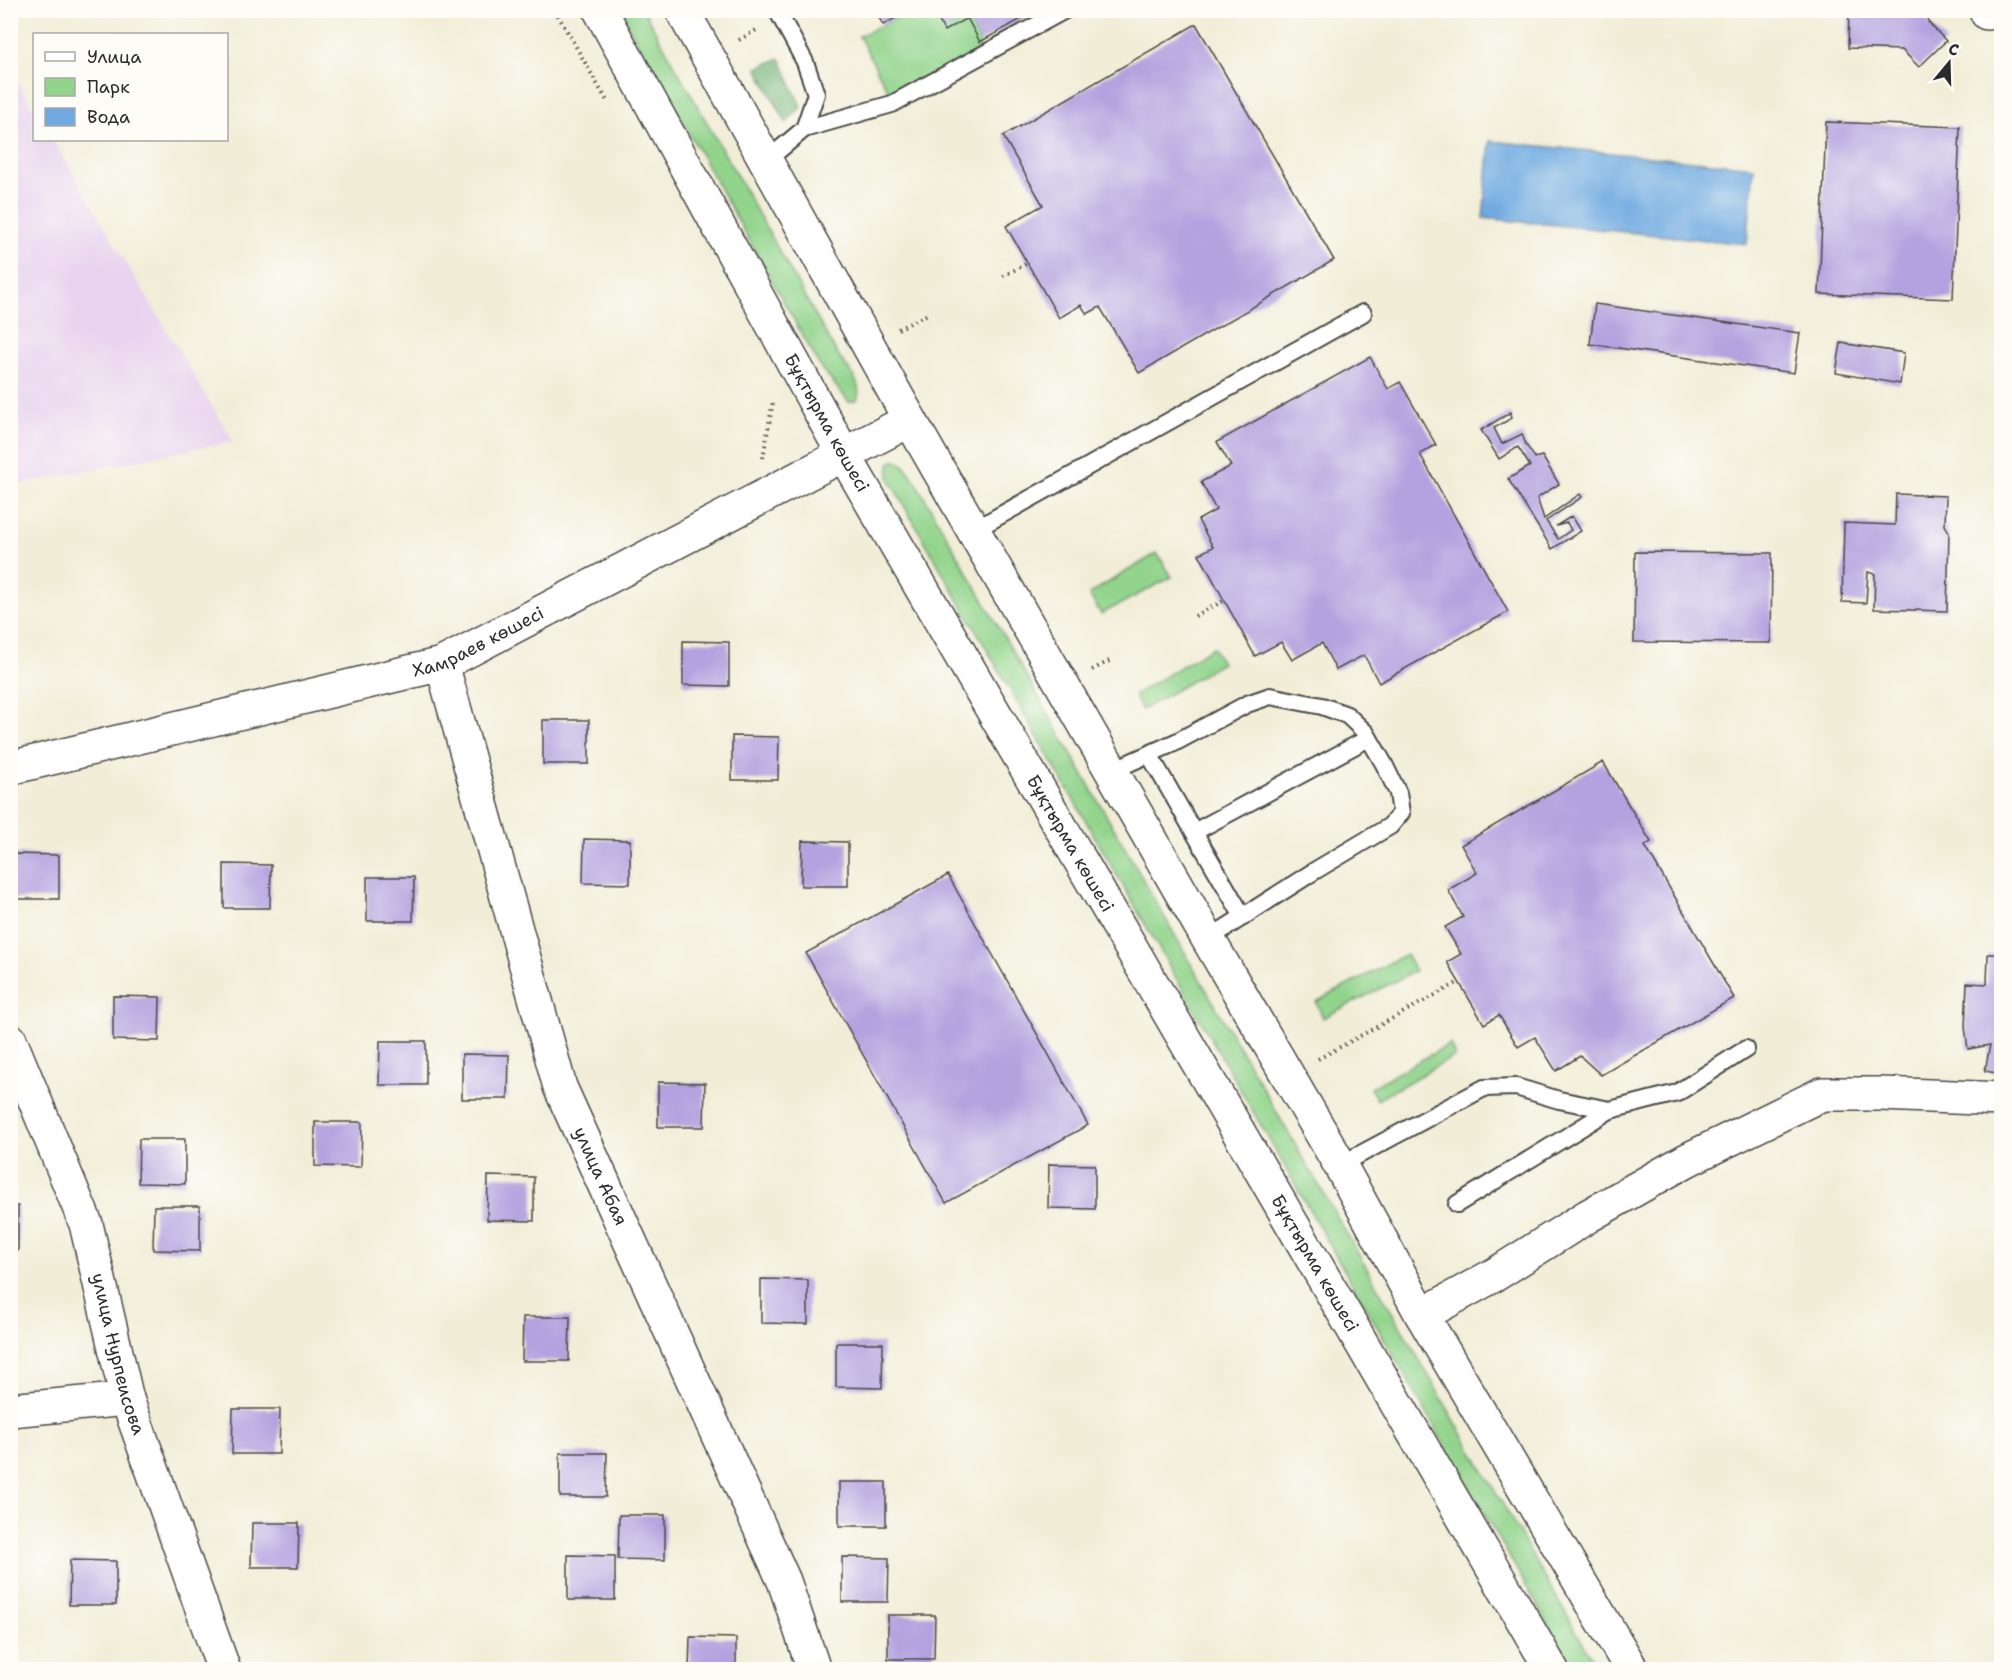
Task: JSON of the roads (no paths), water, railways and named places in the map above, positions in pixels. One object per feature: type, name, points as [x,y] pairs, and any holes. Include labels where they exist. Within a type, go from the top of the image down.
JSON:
[{"type":"main road","name":"Бұқтырма көшесі","points":[[600,10],[844,455],[1552,1670]]},
{"type":"main road","points":[[682,10],[910,420],[1340,1165],[1422,1314],[1632,1670]]},
{"type":"main road","name":"Хамраев көшесі","points":[[10,768],[442,664],[910,420]]},
{"type":"main road","name":"улица Абая","points":[[442,664],[560,1087],[784,1581],[814,1670]]},
{"type":"main road","name":"улица Нурпеисова","points":[[10,1040],[86,1224],[127,1399],[224,1670]]},
{"type":"main road","points":[[1422,1314],[1496,1274],[1588,1216],[1687,1160],[1822,1094],[2001,1099]]},
{"type":"main road","points":[[10,1410],[127,1399]]},
{"type":"lane","points":[[777,10],[806,62],[816,94],[804,129]]},
{"type":"lane","points":[[766,161],[804,129],[892,104],[1065,10]]},
{"type":"lane","points":[[974,530],[1363,313]]},
{"type":"lane","points":[[1111,771],[1176,742],[1247,704],[1270,696],[1322,706],[1347,715],[1369,738],[1398,793],[1401,813],[1390,826],[1208,939]]},
{"type":"lane","points":[[1194,832],[1369,738]]},
{"type":"lane","points":[[1149,754],[1243,916]]},
{"type":"lane","points":[[1457,1204],[1610,1110],[1677,1093],[1746,1049]]},
{"type":"lane","points":[[1340,1165],[1484,1088],[1516,1087],[1559,1100],[1610,1110]]},
{"type":"water","points":[[1490,141],[1754,167],[1747,244],[1483,218]]}]
